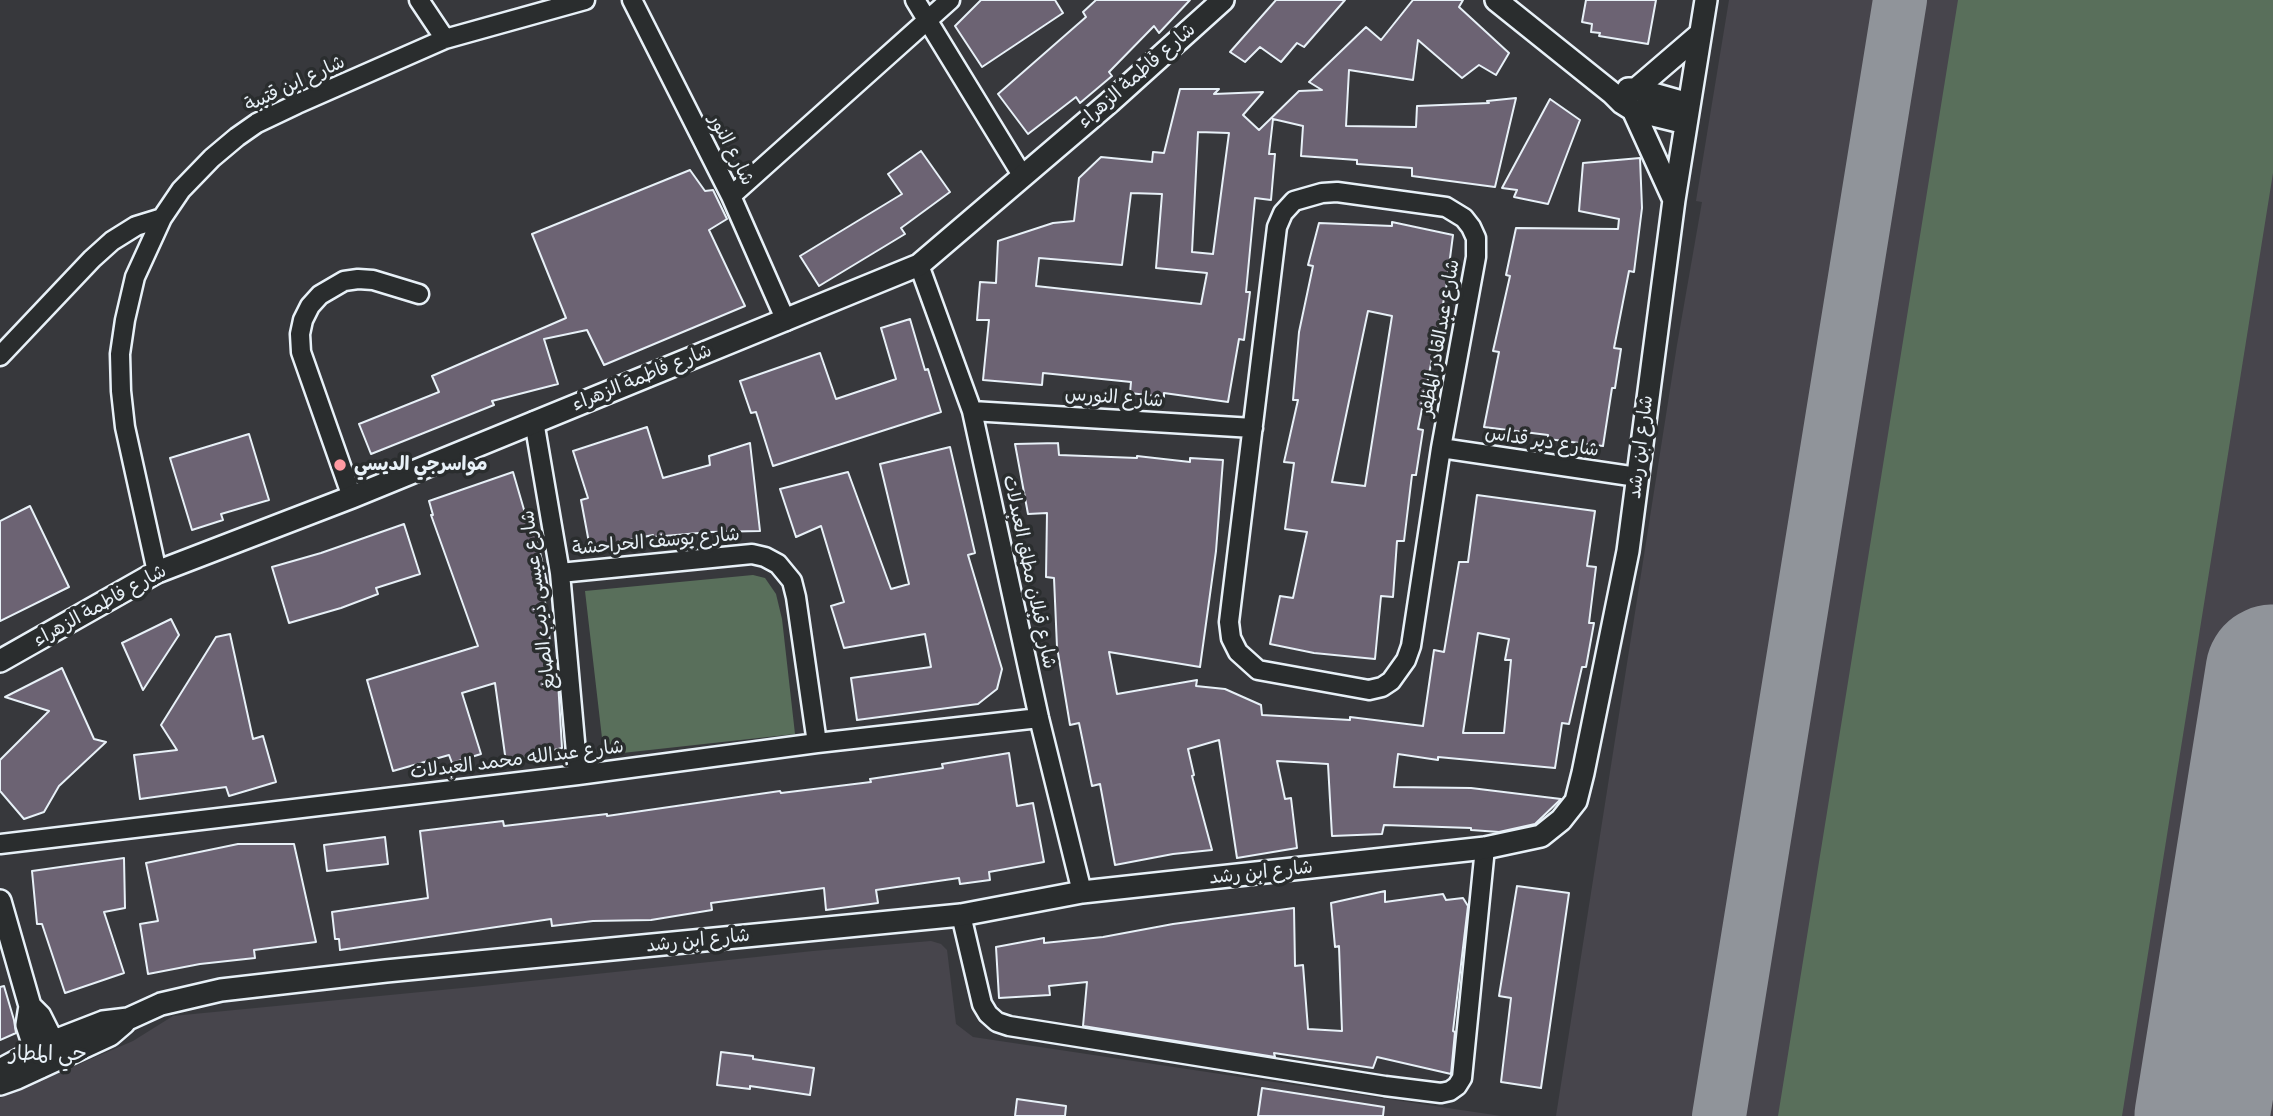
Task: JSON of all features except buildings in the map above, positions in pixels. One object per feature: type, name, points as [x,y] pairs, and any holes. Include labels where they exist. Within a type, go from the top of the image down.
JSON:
[{"type":"street","points":[[419,0],[445,39]]},
{"type":"street","name":"شارع ابن قتيبة","points":[[157,572],[125,427],[120,354],[135,277],[162,218],[181,190],[212,158],[257,123],[445,39],[585,0]]},
{"type":"street","name":"شارع النور","points":[[632,0],[732,196],[786,321]]},
{"type":"street","points":[[915,0],[1022,175]]},
{"type":"street","points":[[732,196],[950,0]]},
{"type":"street","name":"شارع فاطمة الزهراء","points":[[0,661],[157,572],[352,496],[919,265],[1111,101],[1223,0]]},
{"type":"street","points":[[1496,0],[1622,103],[1634,99],[1700,34]]},
{"type":"street","name":"شارع ابن رشد","points":[[0,1084],[103,1022],[128,1019],[161,1004],[221,990],[386,971],[961,915],[1082,892],[1485,848],[1541,836],[1561,820],[1576,800],[1628,551],[1674,200],[1706,0]]},
{"type":"street","points":[[1634,99],[1687,113]]},
{"type":"street","points":[[1634,99],[1674,200]]},
{"type":"street","name":"شارع عبدالقادر المظفر","points":[[1337,192],[1446,207],[1464,218],[1476,239],[1476,257],[1441,448],[1411,646],[1406,660],[1391,681],[1382,687],[1369,690],[1258,670],[1238,652],[1231,638],[1228,622],[1253,428],[1277,227],[1294,201],[1337,192]]},
{"type":"street","points":[[0,356],[112,241],[136,226],[162,218]]},
{"type":"street","name":"شارع قبلان مطلق العبدلات","points":[[919,265],[972,411],[1039,718],[1082,892]]},
{"type":"street","points":[[352,496],[301,352],[300,334],[303,320],[320,295],[344,281],[373,280],[419,294]]},
{"type":"street","name":"شارع النورس","points":[[972,411],[1253,428]]},
{"type":"street","name":"شارع عيسى ذيب الصايغ","points":[[534,421],[561,573],[578,775]]},
{"type":"street","name":"شارع دير قداس","points":[[1441,448],[1637,477]]},
{"type":"street","name":"شارع يوسف الحراحشة","points":[[561,573],[752,554],[778,564],[792,581],[796,597],[817,743]]},
{"type":"street","name":"شارع عبدالله محمد العبدلات","points":[[0,844],[1039,718]]},
{"type":"street","points":[[961,915],[982,1004],[997,1022],[1441,1093],[1450,1091],[1462,1078],[1485,848]]},
{"type":"street","points":[[0,901],[30,1006],[40,1016],[47,1054]]},
{"type":"street","name":"شارع ابن رشد","points":[[0,1070],[47,1054]]},
{"type":"shaded area","points":[[1729,0],[2273,0],[2273,1116],[1556,1116],[1677,345],[1702,202],[1696,201]]},
{"type":"shaded area","points":[[931,941],[941,944],[947,950],[956,1024],[973,1037],[1501,1116],[0,1116],[0,1098],[133,1041],[173,1016]]},
{"type":"green space","points":[[1958,0],[2273,0],[2273,173],[2122,1116],[1778,1116]]},
{"type":"green space","points":[[753,575],[765,578],[776,594],[782,619],[795,734],[604,755],[585,591]]},
{"type":"taxiway","points":[[1719,1116],[1900,0]]},
{"type":"runway","points":[[2202,1116],[2273,672]]},
{"type":"place","name":"مواسرجي الديسي","points":[[340,465]]},
{"type":"district","name":"حي المطار","points":[[48,1054]]}]
